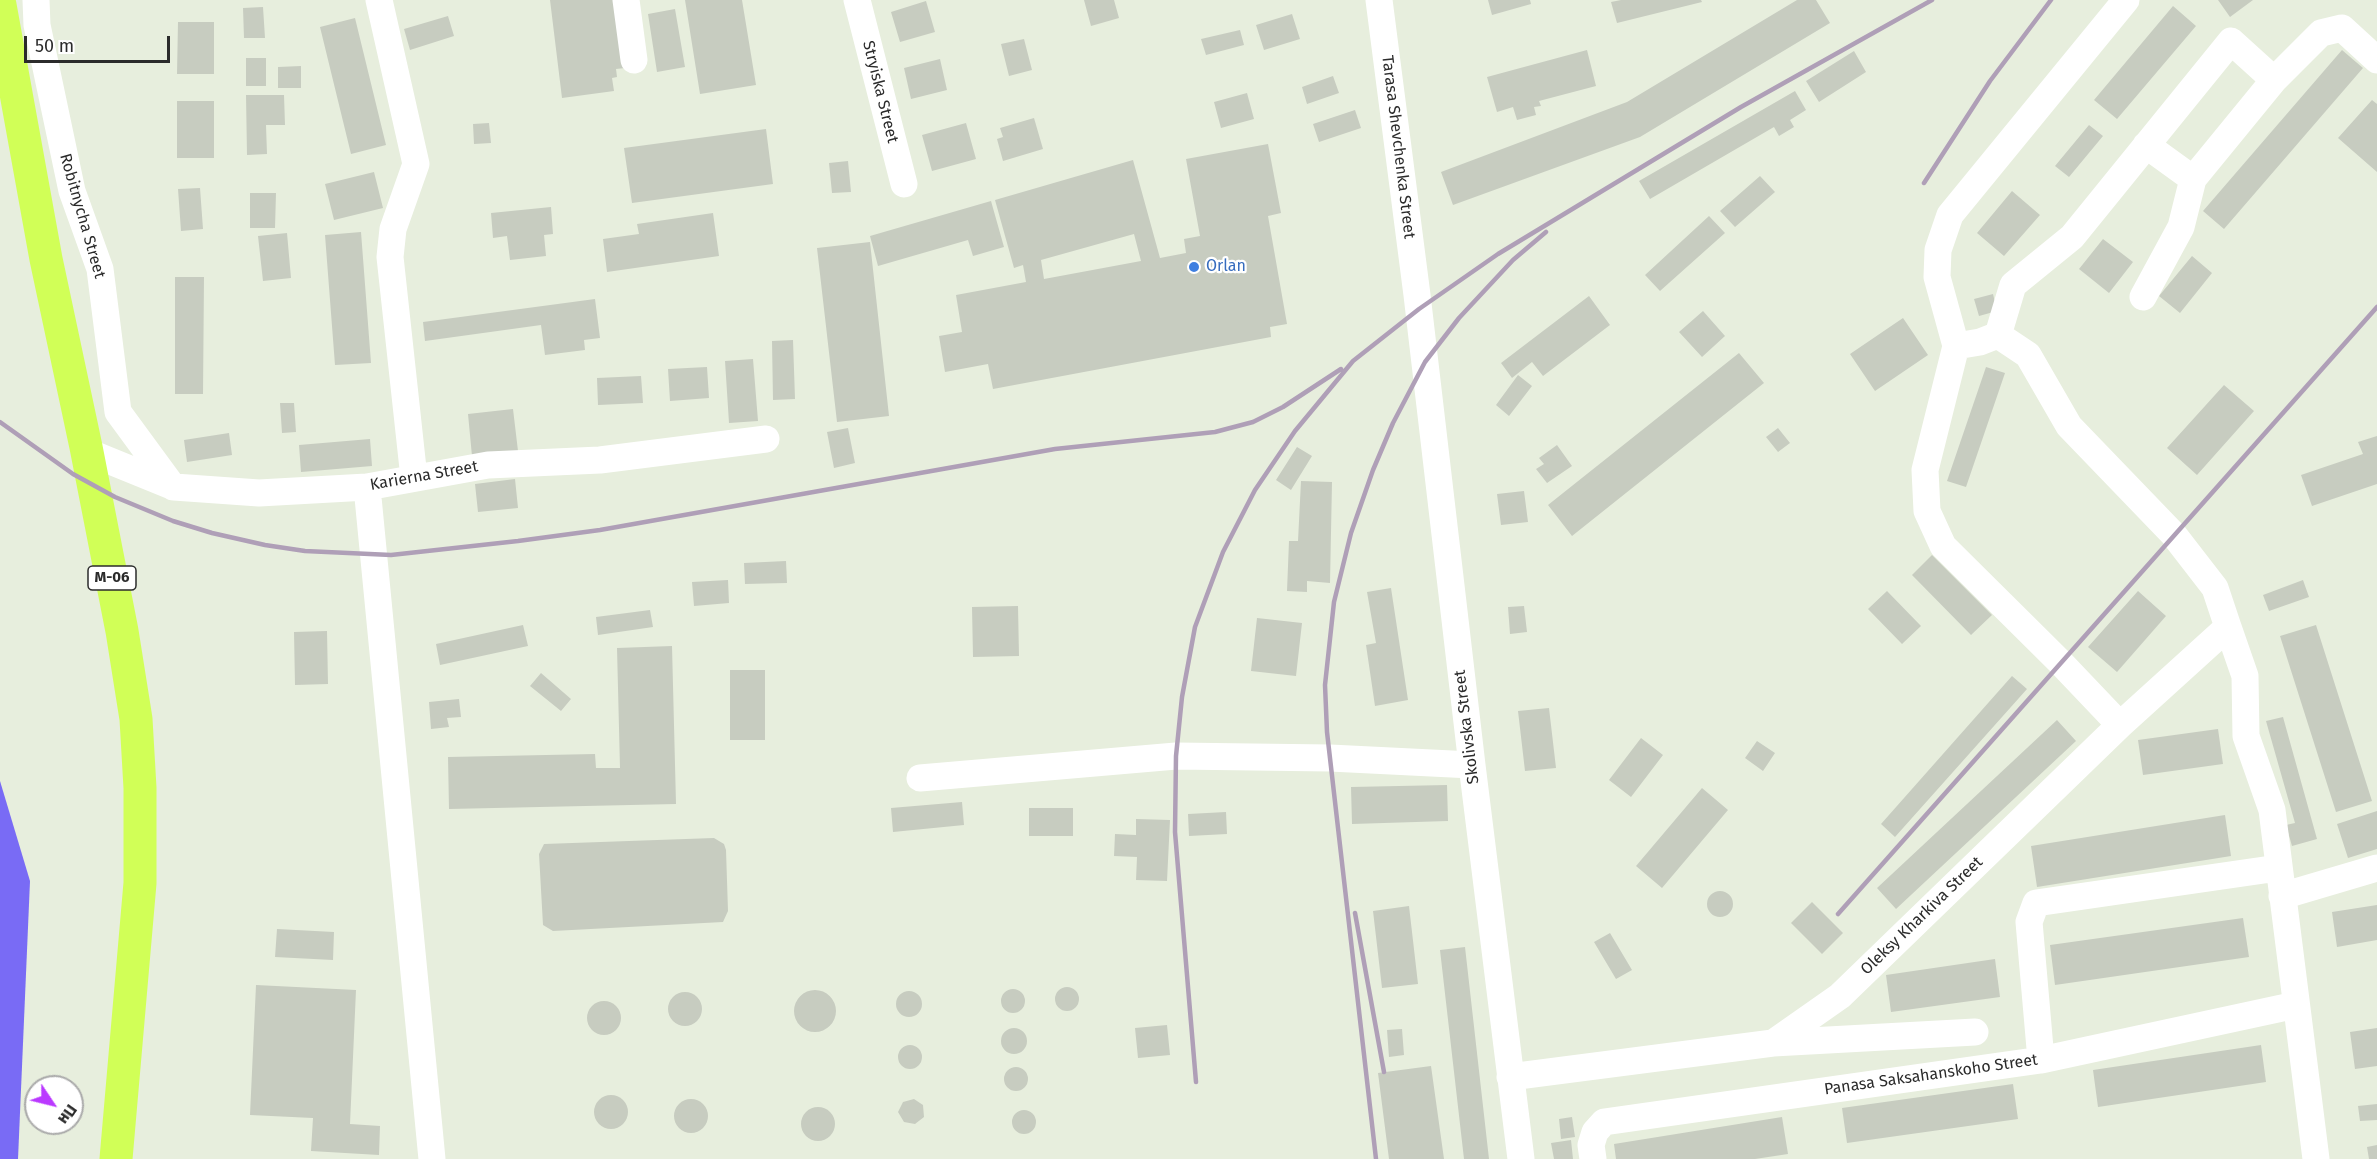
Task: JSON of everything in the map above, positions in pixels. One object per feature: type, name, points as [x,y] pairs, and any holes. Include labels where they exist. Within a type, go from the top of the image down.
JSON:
[{"type":"highway","name":"М-06","points":[[0,5],[46,259],[88,453],[122,631],[136,719],[140,789],[140,883],[116,1159]]},
{"type":"street","name":"Robitnycha Street","points":[[36,0],[38,25],[72,191],[100,269],[118,412],[174,487]]},
{"type":"street","points":[[379,0],[416,164],[393,229],[390,257],[414,478]]},
{"type":"street","points":[[626,0],[634,60]]},
{"type":"street","name":"Stryiska Street","points":[[857,0],[904,184]]},
{"type":"street","name":"Tarasa Shevchenka Street","points":[[1379,0],[1417,295]]},
{"type":"street","points":[[2120,725],[1943,546],[1927,511],[1925,470],[1956,346],[1937,277],[1938,250],[1950,215],[2126,0]]},
{"type":"street","points":[[2142,297],[2181,227],[2193,179],[2274,80],[2321,33],[2342,27],[2377,60]]},
{"type":"street","points":[[1998,335],[2013,285],[2072,237],[2231,41],[2274,80]]},
{"type":"street","points":[[2146,145],[2193,179]]},
{"type":"street","name":"Skolivska Street","points":[[1417,295],[1521,1159]]},
{"type":"street","points":[[1956,346],[1980,342],[1998,335]]},
{"type":"street","points":[[1998,335],[2028,356],[2069,426],[2174,535],[2215,588],[2245,676],[2247,736],[2272,810],[2316,1159]]},
{"type":"street","name":"Karierna Street","points":[[88,453],[174,487],[259,494],[367,487],[488,465],[600,460],[766,439]]},
{"type":"street","points":[[367,487],[432,1159]]},
{"type":"street","name":"Oleksy Kharkiva Street","points":[[1510,1077],[1773,1043],[1840,996],[2120,725],[2228,627]]},
{"type":"street","points":[[920,778],[1176,756],[1330,758],[1472,765]]},
{"type":"street","points":[[2041,1060],[2029,922],[2036,903],[2278,868]]},
{"type":"street","points":[[2282,896],[2377,868]]},
{"type":"street","name":"Panasa Saksahanskoho Street","points":[[1593,1159],[1591,1145],[1594,1132],[1604,1122],[2041,1060],[2296,1005]]},
{"type":"street","points":[[1773,1043],[1975,1032]]},
{"type":"shaded area","points":[[0,781],[30,881],[18,1159],[0,1159]]},
{"type":"building","points":[[550,0],[616,0],[625,68],[616,69],[617,77],[612,78],[614,91],[562,98]]},
{"type":"building","points":[[685,0],[742,0],[756,85],[700,94]]},
{"type":"building","points":[[1084,0],[1114,0],[1119,18],[1091,26]]},
{"type":"building","points":[[1488,0],[1530,0],[1531,4],[1492,15]]},
{"type":"building","points":[[1701,0],[1702,2],[1617,23],[1611,2]]},
{"type":"building","points":[[1797,0],[1816,0],[1830,23],[1640,137],[1453,205],[1441,172],[1627,102]]},
{"type":"building","points":[[2218,0],[2253,0],[2230,17]]},
{"type":"building","points":[[926,1],[935,32],[900,42],[891,12]]},
{"type":"building","points":[[2173,6],[2196,26],[2117,119],[2094,100]]},
{"type":"building","points":[[263,7],[265,38],[244,38],[243,8]]},
{"type":"building","points":[[675,9],[685,67],[657,72],[648,14]]},
{"type":"building","points":[[1292,14],[1300,39],[1264,50],[1256,25]]},
{"type":"building","points":[[448,16],[454,36],[410,50],[404,29]]},
{"type":"building","points":[[355,18],[386,145],[351,154],[320,27]]},
{"type":"building","points":[[178,22],[214,22],[214,74],[177,74]]},
{"type":"building","points":[[1240,30],[1244,45],[1206,55],[1201,39]]},
{"type":"building","points":[[1024,39],[1032,70],[1009,76],[1001,44]]},
{"type":"building","points":[[1587,50],[1596,86],[1539,101],[1541,106],[1534,107],[1536,115],[1517,120],[1513,107],[1497,112],[1487,77]]},
{"type":"building","points":[[2342,50],[2363,68],[2224,229],[2203,211]]},
{"type":"building","points":[[1854,51],[1866,72],[1819,102],[1806,81]]},
{"type":"building","points":[[246,58],[266,58],[266,86],[246,86]]},
{"type":"building","points":[[940,59],[947,90],[911,99],[904,68]]},
{"type":"building","points":[[301,66],[301,88],[278,88],[278,67]]},
{"type":"building","points":[[1333,76],[1339,93],[1307,104],[1302,87]]},
{"type":"building","points":[[1795,91],[1806,110],[1790,120],[1794,127],[1779,136],[1774,127],[1650,199],[1639,181]]},
{"type":"building","points":[[1247,93],[1254,119],[1221,128],[1214,102]]},
{"type":"building","points":[[246,95],[284,95],[285,125],[266,125],[267,154],[247,155]]},
{"type":"building","points":[[2372,100],[2377,104],[2377,172],[2338,138]]},
{"type":"building","points":[[177,101],[214,101],[214,158],[177,158]]},
{"type":"building","points":[[1355,110],[1361,128],[1319,142],[1313,124]]},
{"type":"building","points":[[1034,118],[1043,149],[1003,161],[997,139],[1003,137],[1000,128]]},
{"type":"building","points":[[489,123],[491,143],[474,144],[473,124]]},
{"type":"building","points":[[966,123],[976,159],[932,171],[922,135]]},
{"type":"building","points":[[2089,125],[2103,136],[2069,177],[2055,166]]},
{"type":"building","points":[[766,129],[773,184],[632,203],[624,148]]},
{"type":"building","name":"Orlan","points":[[1268,144],[1281,213],[1268,216],[1287,324],[1270,327],[1271,337],[993,389],[988,364],[945,372],[939,336],[962,332],[956,295],[1026,282],[1023,265],[1014,268],[995,200],[1133,160],[1160,258],[1186,253],[1184,239],[1200,236],[1186,159]],"holes":[[[1134,234],[1141,261],[1044,279],[1041,260]]]},
{"type":"building","points":[[848,161],[851,192],[832,193],[829,163]]},
{"type":"building","points":[[374,172],[383,208],[334,220],[325,184]]},
{"type":"building","points":[[1760,176],[1775,192],[1735,227],[1720,211]]},
{"type":"building","points":[[200,188],[203,229],[181,231],[178,189]]},
{"type":"building","points":[[2012,191],[2040,215],[2004,256],[1977,233]]},
{"type":"building","points":[[250,193],[276,193],[275,228],[250,228]]},
{"type":"building","points":[[991,201],[1004,247],[973,256],[968,240],[878,266],[870,236]]},
{"type":"building","points":[[551,207],[553,234],[544,235],[546,256],[510,260],[507,236],[493,238],[491,213]]},
{"type":"building","points":[[713,213],[719,256],[607,272],[603,239],[639,234],[637,224]]},
{"type":"building","points":[[1709,216],[1725,233],[1660,291],[1645,275]]},
{"type":"building","points":[[361,232],[371,363],[335,365],[325,235]]},
{"type":"building","points":[[287,233],[291,278],[263,281],[258,236]]},
{"type":"building","points":[[2103,239],[2133,262],[2109,293],[2079,269]]},
{"type":"building","points":[[870,242],[889,416],[837,422],[817,248]]},
{"type":"building","points":[[2192,256],[2212,273],[2180,313],[2159,296]]},
{"type":"building","points":[[175,277],[204,277],[203,394],[175,394]]},
{"type":"building","points":[[1993,294],[1997,311],[1979,316],[1974,299]]},
{"type":"building","points":[[1589,296],[1610,325],[1543,376],[1532,362],[1512,378],[1501,363]]},
{"type":"building","points":[[595,299],[600,338],[584,340],[585,350],[545,355],[541,325],[425,341],[423,322]]},
{"type":"building","points":[[1703,311],[1725,336],[1702,357],[1679,332]]},
{"type":"building","points":[[1903,318],[1928,355],[1875,391],[1850,354]]},
{"type":"building","points":[[793,340],[795,399],[773,400],[772,341]]},
{"type":"building","points":[[1739,353],[1764,383],[1572,536],[1548,505]]},
{"type":"building","points":[[753,359],[758,421],[729,423],[725,361]]},
{"type":"building","points":[[707,367],[709,398],[670,401],[668,369]]},
{"type":"building","points":[[1986,367],[2005,373],[1966,487],[1947,481]]},
{"type":"building","points":[[1518,375],[1532,386],[1509,416],[1496,405]]},
{"type":"building","points":[[641,376],[643,403],[598,405],[597,378]]},
{"type":"building","points":[[2224,385],[2254,411],[2197,475],[2167,448]]},
{"type":"building","points":[[280,403],[294,403],[296,432],[282,433]]},
{"type":"building","points":[[513,409],[518,451],[472,456],[468,414]]},
{"type":"building","points":[[848,428],[855,463],[834,468],[827,432]]},
{"type":"building","points":[[1778,428],[1790,443],[1778,452],[1766,437]]},
{"type":"building","points":[[229,433],[232,455],[187,462],[184,440]]},
{"type":"building","points":[[2377,436],[2377,484],[2312,506],[2301,475],[2363,454],[2358,442]]},
{"type":"building","points":[[370,439],[372,466],[301,472],[299,445]]},
{"type":"building","points":[[1557,445],[1572,466],[1547,483],[1536,469],[1544,464],[1539,458]]},
{"type":"building","points":[[1297,447],[1312,456],[1291,490],[1276,480]]},
{"type":"building","points":[[515,479],[518,508],[478,512],[475,484]]},
{"type":"building","points":[[1301,481],[1332,482],[1330,583],[1307,581],[1307,592],[1287,591],[1289,541],[1298,541]]},
{"type":"building","points":[[1524,491],[1528,522],[1501,525],[1497,494]]},
{"type":"building","points":[[1932,555],[1992,615],[1971,635],[1912,575]]},
{"type":"building","points":[[786,561],[787,583],[745,584],[744,563]]},
{"type":"building","points":[[728,580],[729,603],[694,606],[692,582]]},
{"type":"building","points":[[2303,580],[2309,597],[2269,611],[2263,595]]},
{"type":"building","points":[[1391,588],[1408,700],[1375,706],[1366,645],[1376,643],[1367,592]]},
{"type":"building","points":[[1887,591],[1921,626],[1902,644],[1868,609]]},
{"type":"building","points":[[2138,591],[2166,616],[2117,672],[2088,647]]},
{"type":"building","points":[[1018,606],[1019,656],[973,657],[972,607]]},
{"type":"building","points":[[1524,606],[1527,632],[1510,634],[1508,607]]},
{"type":"building","points":[[650,610],[653,627],[598,635],[596,617]]},
{"type":"building","points":[[1257,618],[1302,623],[1296,676],[1251,671]]},
{"type":"building","points":[[523,625],[528,646],[440,665],[436,644]]},
{"type":"building","points":[[2316,625],[2372,801],[2336,812],[2280,636]]},
{"type":"building","points":[[327,631],[328,684],[295,685],[294,632]]},
{"type":"building","points":[[672,646],[676,804],[449,809],[448,757],[595,754],[596,768],[620,768],[617,648]]},
{"type":"building","points":[[730,670],[765,670],[765,740],[730,740]]},
{"type":"building","points":[[541,673],[571,699],[561,711],[530,686]]},
{"type":"building","points":[[2012,676],[2027,689],[1895,837],[1881,824]]},
{"type":"building","points":[[459,699],[461,717],[447,718],[449,727],[431,729],[429,702]]},
{"type":"building","points":[[1549,708],[1556,768],[1525,771],[1518,711]]},
{"type":"building","points":[[2283,717],[2317,839],[2292,846],[2286,825],[2295,823],[2266,721]]},
{"type":"building","points":[[2057,720],[2076,741],[1896,909],[1877,888]]},
{"type":"building","points":[[2218,729],[2223,764],[2143,775],[2138,740]]},
{"type":"building","points":[[1641,738],[1663,755],[1631,797],[1609,780]]},
{"type":"building","points":[[1757,741],[1775,753],[1763,771],[1745,758]]},
{"type":"building","points":[[1447,785],[1448,821],[1352,824],[1351,787]]},
{"type":"building","points":[[1702,788],[1728,810],[1662,888],[1636,866]]},
{"type":"building","points":[[962,802],[964,825],[893,832],[891,808]]},
{"type":"building","points":[[1029,808],[1073,808],[1073,836],[1029,836]]},
{"type":"building","points":[[2377,811],[2377,849],[2348,858],[2337,824]]},
{"type":"building","points":[[1226,812],[1227,834],[1189,836],[1188,814]]},
{"type":"building","points":[[2225,815],[2231,856],[2037,887],[2031,846]]},
{"type":"building","points":[[1136,819],[1170,820],[1167,881],[1136,880],[1137,857],[1114,856],[1115,834],[1136,835]]},
{"type":"building","points":[[714,838],[724,844],[726,850],[728,911],[723,922],[553,931],[543,925],[539,854],[544,844]]},
{"type":"building","points":[[1720,891],[1729,895],[1733,904],[1729,913],[1720,917],[1711,913],[1707,904],[1711,895]]},
{"type":"building","points":[[1812,902],[1843,933],[1822,954],[1791,923]]},
{"type":"building","points":[[2377,905],[2377,940],[2337,947],[2332,912]]},
{"type":"building","points":[[1409,906],[1418,984],[1382,988],[1373,911]]},
{"type":"building","points":[[2243,918],[2249,957],[2055,985],[2050,945]]},
{"type":"building","points":[[277,929],[334,932],[333,960],[275,957]]},
{"type":"building","points":[[1610,933],[1632,970],[1616,979],[1594,942]]},
{"type":"building","points":[[1465,947],[1489,1159],[1464,1159],[1440,950]]},
{"type":"building","points":[[1995,959],[2000,997],[1891,1012],[1886,975]]},
{"type":"building","points":[[256,985],[356,990],[350,1124],[380,1126],[379,1155],[311,1151],[313,1118],[250,1115]]},
{"type":"building","points":[[1067,987],[1076,990],[1079,999],[1076,1008],[1067,1011],[1058,1008],[1055,999],[1058,990]]},
{"type":"building","points":[[1013,989],[1022,992],[1025,1001],[1022,1010],[1013,1013],[1004,1010],[1001,1001],[1004,992]]},
{"type":"building","points":[[815,990],[830,996],[836,1011],[830,1026],[815,1032],[800,1026],[794,1011],[800,996]]},
{"type":"building","points":[[909,991],[918,995],[922,1004],[918,1013],[909,1017],[900,1013],[896,1004],[900,995]]},
{"type":"building","points":[[685,992],[697,997],[702,1009],[697,1021],[685,1026],[673,1021],[668,1009],[673,997]]},
{"type":"building","points":[[604,1001],[616,1006],[621,1018],[616,1030],[604,1035],[592,1030],[587,1018],[592,1006]]},
{"type":"building","points":[[1167,1025],[1170,1055],[1138,1058],[1135,1028]]},
{"type":"building","points":[[1014,1028],[1023,1032],[1027,1041],[1023,1050],[1014,1054],[1005,1050],[1001,1041],[1005,1032]]},
{"type":"building","points":[[2377,1028],[2377,1066],[2355,1069],[2350,1032]]},
{"type":"building","points":[[1402,1029],[1404,1055],[1389,1057],[1387,1030]]},
{"type":"building","points":[[905,1045],[915,1045],[922,1052],[922,1062],[915,1069],[905,1069],[898,1062],[898,1052]]},
{"type":"building","points":[[2261,1045],[2266,1082],[2098,1107],[2093,1070]]},
{"type":"building","points":[[1431,1066],[1444,1159],[1389,1159],[1378,1073]]},
{"type":"building","points":[[1011,1067],[1021,1067],[1028,1074],[1028,1084],[1021,1091],[1011,1091],[1004,1084],[1004,1074]]},
{"type":"building","points":[[2013,1084],[2018,1119],[1847,1143],[1842,1108]]},
{"type":"building","points":[[611,1095],[623,1100],[628,1112],[623,1124],[611,1129],[599,1124],[594,1112],[599,1100]]},
{"type":"building","points":[[691,1099],[703,1104],[708,1116],[703,1128],[691,1133],[679,1128],[674,1116],[679,1104]]},
{"type":"building","points":[[914,1099],[923,1105],[924,1117],[915,1124],[904,1122],[898,1112],[903,1102]]},
{"type":"building","points":[[2377,1104],[2377,1120],[2360,1121],[2358,1106]]},
{"type":"building","points":[[818,1107],[830,1112],[835,1124],[830,1136],[818,1141],[806,1136],[801,1124],[806,1112]]},
{"type":"building","points":[[1024,1110],[1033,1113],[1036,1122],[1033,1131],[1024,1134],[1015,1131],[1012,1122],[1015,1113]]},
{"type":"building","points":[[1572,1117],[1575,1137],[1561,1139],[1559,1119]]},
{"type":"building","points":[[1782,1117],[1788,1154],[1755,1159],[1616,1159],[1614,1144]]},
{"type":"building","points":[[1571,1140],[1573,1159],[1554,1159],[1551,1143]]},
{"type":"building","points":[[2377,1145],[2377,1159],[2369,1159],[2367,1147]]},
{"type":"railway","points":[[1196,1082],[1175,832],[1176,756],[1182,697],[1195,627],[1223,552],[1255,490],[1295,431],[1353,361],[1419,309],[1498,254],[1741,107],[1932,0]]},
{"type":"railway","points":[[1924,183],[1990,81],[2051,0]]},
{"type":"railway","points":[[1376,1159],[1327,732],[1325,685],[1334,602],[1351,533],[1373,470],[1393,423],[1425,362],[1459,318],[1513,260],[1546,232]]},
{"type":"railway","points":[[1838,914],[2377,307]]},
{"type":"railway","points":[[0,422],[73,474],[115,497],[173,521],[265,545],[305,551],[391,555],[600,530],[1055,449],[1215,432],[1253,422],[1283,407],[1341,369]]},
{"type":"railway","points":[[1355,913],[1384,1072]]},
{"type":"place","name":"Orlan","points":[[1194,267]]}]
